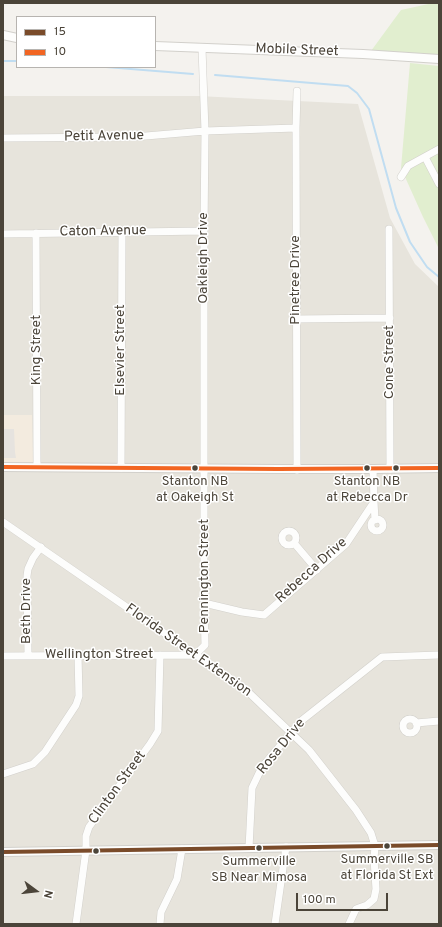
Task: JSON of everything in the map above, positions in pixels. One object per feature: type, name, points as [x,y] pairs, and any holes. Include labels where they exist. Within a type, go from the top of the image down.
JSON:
[{"type":"street","points":[[3,35],[16,38]]},
{"type":"street","name":"Mobile Street","points":[[156,46],[363,54],[439,59]]},
{"type":"street","name":"Oakleigh Drive","points":[[202,48],[205,131],[204,469]]},
{"type":"street","name":"Pinetree Drive","points":[[297,91],[297,470]]},
{"type":"street","name":"Petit Avenue","points":[[3,138],[134,137],[205,131],[296,128]]},
{"type":"street","points":[[401,177],[408,166],[439,149]]},
{"type":"street","points":[[425,157],[439,184]]},
{"type":"street","name":"Cone Street","points":[[389,229],[390,469]]},
{"type":"street","name":"Caton Avenue","points":[[3,234],[204,231]]},
{"type":"street","name":"Elsevier Street","points":[[121,468],[122,232]]},
{"type":"street","name":"King Street","points":[[36,233],[37,467]]},
{"type":"street","points":[[297,319],[390,318]]},
{"type":"street","points":[[3,467],[297,470],[439,468]]},
{"type":"street","name":"Pennington Street","points":[[195,655],[205,645],[204,469]]},
{"type":"street","points":[[374,469],[375,520]]},
{"type":"street","name":"Rebecca Drive","points":[[204,603],[242,612],[264,615],[346,544],[374,502]]},
{"type":"street","name":"Florida Street Extension","points":[[3,522],[244,688],[309,750],[356,810],[371,833],[375,846]]},
{"type":"street","points":[[294,543],[317,570]]},
{"type":"street","name":"Beth Drive","points":[[28,655],[27,576],[28,569],[33,558],[41,547]]},
{"type":"street","points":[[3,774],[33,764],[45,752],[76,705],[79,696],[78,655]]},
{"type":"street","name":"Clinton Street","points":[[76,924],[86,850],[86,836],[89,827],[158,731],[160,655]]},
{"type":"street","name":"Wellington Street","points":[[3,656],[195,655]]},
{"type":"street","name":"Rosa Drive","points":[[249,848],[252,788],[262,767],[301,721],[382,657],[439,655]]},
{"type":"street","points":[[416,723],[439,721]]},
{"type":"street","points":[[3,852],[439,845]]},
{"type":"street","points":[[349,924],[356,909],[367,905],[374,899],[376,889],[374,858],[375,846]]},
{"type":"street","points":[[275,924],[286,847]]},
{"type":"street","points":[[160,924],[161,912],[177,879],[182,849]]},
{"type":"shaded area","points":[[3,96],[198,96],[358,104],[390,218],[415,264],[439,287],[439,924],[3,924],[3,465],[32,416],[3,415]]},
{"type":"shaded area","points":[[3,415],[32,415],[33,465],[3,465]]},
{"type":"shaded area","points":[[3,429],[14,429],[16,458],[3,458]]},
{"type":"green space","points":[[439,3],[439,55],[371,51],[401,10]]},
{"type":"green space","points":[[410,63],[439,66],[439,249],[401,168]]},
{"type":"waterway","points":[[3,61],[16,61]]},
{"type":"waterway","points":[[118,68],[193,74]]},
{"type":"waterway","points":[[215,75],[348,86],[357,93],[369,109],[396,208],[410,242],[427,267],[439,277]]},
{"type":"transit line","name":"10","points":[[3,467],[278,469],[439,468]]},
{"type":"transit line","name":"15","points":[[3,852],[439,845]]},
{"type":"place","name":"Stanton NB at Oakeigh St","points":[[195,468]]},
{"type":"place","name":"Stanton NB at Rebecca Dr","points":[[367,468]]},
{"type":"place","name":"Summerville SB at Florida St Ext","points":[[387,846]]},
{"type":"place","name":"Summerville SB Near Mimosa","points":[[259,848]]}]
